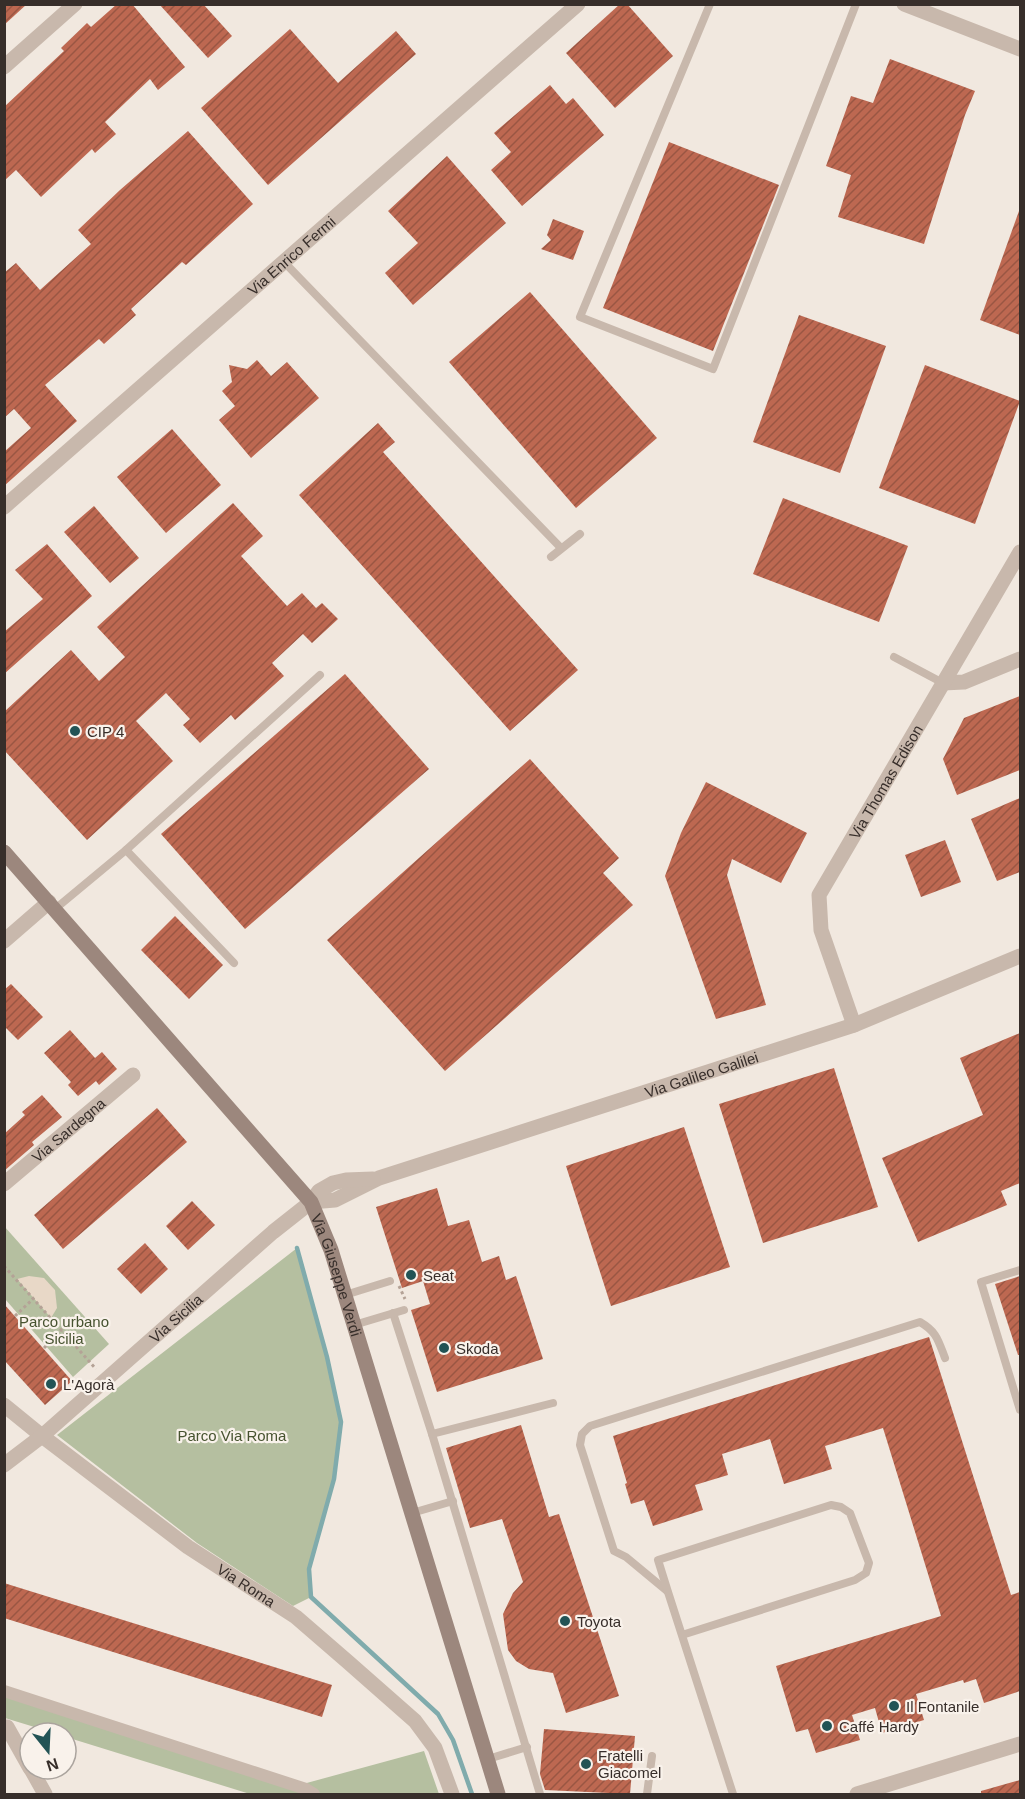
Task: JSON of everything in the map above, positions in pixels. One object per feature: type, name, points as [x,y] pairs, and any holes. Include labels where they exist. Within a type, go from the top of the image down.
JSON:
[{"type":"main road","name":"Via Giuseppe Verdi","points":[[4,852],[311,1202],[331,1250],[498,1794]]},
{"type":"street","points":[[4,67],[75,4]]},
{"type":"street","name":"Via Enrico Fermi","points":[[4,507],[578,4]]},
{"type":"street","points":[[904,4],[1020,50]]},
{"type":"street","name":"Via Thomas Edison","points":[[854,1025],[821,930],[819,895],[1020,552]]},
{"type":"street","points":[[943,683],[964,682],[1020,659]]},
{"type":"street","points":[[4,941],[52,905]]},
{"type":"street","name":"Via Galileo Galilei","points":[[311,1202],[319,1191],[333,1183],[379,1178],[854,1025],[1020,956]]},
{"type":"street","name":"Via Sardegna","points":[[4,1184],[133,1075]]},
{"type":"street","name":"Via Sicilia","points":[[4,1466],[42,1436],[273,1232],[311,1202]]},
{"type":"street","name":"Via Roma","points":[[4,1405],[188,1547],[296,1617],[416,1720],[435,1748],[452,1794]]},
{"type":"street","points":[[4,1691],[294,1785],[315,1794]]},
{"type":"street","points":[[6,1728],[18,1746]]},
{"type":"street","points":[[857,1794],[1020,1744]]},
{"type":"lane","points":[[710,4],[580,317],[713,369],[856,4]]},
{"type":"lane","points":[[284,262],[561,548]]},
{"type":"lane","points":[[551,556],[580,534]]},
{"type":"lane","points":[[894,657],[943,683]]},
{"type":"lane","points":[[52,905],[126,850],[320,675]]},
{"type":"lane","points":[[126,850],[234,963]]},
{"type":"lane","points":[[1020,1270],[981,1282],[1020,1410]]},
{"type":"lane","points":[[345,1295],[390,1281]]},
{"type":"lane","points":[[354,1325],[404,1310]]},
{"type":"lane","points":[[393,1313],[453,1501],[540,1794]]},
{"type":"lane","points":[[668,1592],[634,1563],[614,1551],[580,1445],[582,1434],[591,1426],[920,1322],[937,1336],[945,1358]]},
{"type":"lane","points":[[432,1434],[553,1403]]},
{"type":"lane","points":[[412,1513],[453,1501]]},
{"type":"lane","points":[[682,1635],[855,1580],[866,1573],[869,1563],[850,1513],[841,1507],[831,1505],[658,1560],[668,1592],[733,1794]]},
{"type":"lane","points":[[488,1759],[527,1747]]},
{"type":"lane","points":[[647,1794],[652,1756]]},
{"type":"path","points":[[5,1267],[105,1379]]},
{"type":"path","points":[[390,1281],[399,1284],[406,1302],[404,1310]]},
{"type":"path","points":[[15,1316],[34,1298]]},
{"type":"path","points":[[44,1348],[62,1331]]},
{"type":"green space","name":"Parco urbano Sicilia","points":[[4,1226],[109,1344],[73,1377],[5,1299]]},
{"type":"green space","name":"Parco Via Roma","points":[[297,1248],[327,1357],[341,1422],[334,1479],[309,1569],[311,1597],[293,1606],[197,1543],[57,1435]]},
{"type":"green space","points":[[4,1690],[303,1784],[424,1751],[439,1794],[250,1794],[78,1741],[78,1721],[18,1722],[5,1718]]},
{"type":"shaded area","points":[[29,1276],[44,1278],[55,1290],[57,1308],[51,1318],[17,1279]]},
{"type":"building","points":[[4,4],[27,4],[4,25]]},
{"type":"building","points":[[117,4],[132,4],[185,67],[158,90],[150,79],[105,122],[116,134],[95,153],[92,149],[41,197],[16,170],[4,181],[4,107],[64,51],[61,48],[87,23],[91,27]]},
{"type":"building","points":[[159,4],[203,4],[232,36],[208,58]]},
{"type":"building","points":[[620,4],[627,4],[673,56],[615,108],[566,53]]},
{"type":"building","points":[[290,29],[338,83],[396,31],[416,54],[268,185],[201,108]]},
{"type":"building","points":[[890,59],[975,91],[965,115],[924,244],[838,217],[851,175],[826,166],[851,96],[873,103]]},
{"type":"building","points":[[550,85],[566,104],[573,98],[604,135],[522,206],[491,170],[511,152],[494,133]]},
{"type":"building","points":[[188,131],[253,204],[186,265],[182,262],[131,309],[136,315],[104,344],[99,339],[45,385],[77,421],[4,486],[4,452],[31,428],[14,409],[4,418],[4,273],[16,263],[40,290],[91,244],[78,230]]},
{"type":"building","points":[[669,142],[779,185],[713,351],[603,308]]},
{"type":"building","points":[[447,156],[506,223],[413,305],[385,273],[418,243],[388,211]]},
{"type":"building","points":[[1020,212],[1020,335],[980,320]]},
{"type":"building","points":[[553,219],[584,231],[573,260],[541,249],[551,240],[547,235]]},
{"type":"building","points":[[530,292],[657,438],[576,508],[449,362]]},
{"type":"building","points":[[799,315],[886,346],[840,473],[753,442]]},
{"type":"building","points":[[257,360],[271,376],[287,362],[319,398],[251,458],[219,420],[235,406],[222,391],[232,382],[229,365],[247,369]]},
{"type":"building","points":[[925,365],[1020,401],[975,524],[879,488]]},
{"type":"building","points":[[378,423],[395,442],[383,452],[578,670],[510,731],[299,495]]},
{"type":"building","points":[[172,429],[221,485],[166,533],[117,477]]},
{"type":"building","points":[[783,498],[908,546],[879,622],[753,574]]},
{"type":"building","points":[[233,503],[263,536],[241,556],[287,606],[302,593],[316,608],[322,603],[338,619],[312,643],[303,634],[272,663],[284,676],[235,720],[231,715],[200,743],[183,725],[190,719],[166,693],[136,721],[173,761],[87,840],[4,750],[4,712],[71,650],[99,681],[125,657],[97,627]]},
{"type":"building","points":[[94,506],[139,558],[110,583],[64,532]]},
{"type":"building","points":[[47,544],[92,596],[4,674],[4,632],[43,599],[15,570]]},
{"type":"building","points":[[345,674],[429,769],[245,929],[161,834]]},
{"type":"building","points":[[1020,696],[1020,770],[957,795],[943,759],[964,718]]},
{"type":"building","points":[[530,759],[619,858],[603,873],[633,905],[445,1071],[327,940]]},
{"type":"building","points":[[706,782],[807,833],[781,883],[732,859],[727,875],[766,1005],[716,1019],[665,876],[681,833]]},
{"type":"building","points":[[1020,798],[1020,872],[997,881],[971,819]]},
{"type":"building","points":[[945,840],[961,882],[921,897],[905,855]]},
{"type":"building","points":[[175,916],[223,965],[189,999],[141,950]]},
{"type":"building","points":[[11,984],[43,1017],[18,1040],[4,1026],[4,990]]},
{"type":"building","points":[[70,1030],[95,1058],[102,1052],[117,1069],[99,1085],[96,1081],[78,1096],[68,1085],[71,1082],[44,1053]]},
{"type":"building","points":[[1020,1033],[1020,1183],[1001,1191],[1007,1205],[918,1242],[882,1158],[983,1115],[960,1058]]},
{"type":"building","points":[[834,1068],[878,1207],[763,1243],[719,1104]]},
{"type":"building","points":[[42,1095],[62,1117],[32,1142],[34,1145],[4,1171],[4,1134],[25,1115],[22,1112]]},
{"type":"building","points":[[157,1108],[187,1142],[63,1249],[34,1215]]},
{"type":"building","points":[[684,1127],[730,1267],[611,1306],[566,1166]]},
{"type":"building","points":[[437,1188],[448,1226],[469,1220],[482,1262],[499,1256],[506,1280],[516,1276],[543,1359],[437,1392],[411,1310],[430,1304],[423,1281],[402,1288],[376,1207]]},
{"type":"building","points":[[192,1201],[215,1225],[188,1250],[166,1226]]},
{"type":"building","points":[[145,1243],[168,1269],[141,1294],[117,1269]]},
{"type":"building","points":[[1020,1276],[1020,1355],[1018,1355],[995,1284]]},
{"type":"building","points":[[4,1304],[72,1381],[45,1405],[4,1360]]},
{"type":"building","points":[[929,1337],[1011,1595],[1020,1592],[1020,1691],[984,1703],[976,1679],[964,1683],[963,1680],[916,1694],[924,1720],[882,1733],[875,1708],[852,1715],[860,1740],[816,1753],[808,1729],[796,1732],[776,1666],[941,1616],[883,1428],[825,1446],[832,1469],[784,1484],[770,1439],[722,1454],[728,1475],[695,1485],[703,1510],[653,1526],[644,1500],[631,1504],[613,1436]]},
{"type":"building","points":[[521,1425],[549,1517],[559,1514],[619,1696],[566,1713],[553,1673],[529,1669],[516,1661],[508,1650],[503,1614],[513,1593],[523,1582],[502,1519],[470,1528],[446,1448]]},
{"type":"building","points":[[4,1583],[332,1685],[322,1717],[4,1618]]},
{"type":"building","points":[[544,1729],[635,1736],[630,1794],[545,1790],[540,1774]]},
{"type":"building","points":[[1020,1780],[1020,1794],[981,1794],[981,1791]]},
{"type":"waterway","points":[[297,1248],[327,1357],[341,1422],[334,1479],[309,1569],[311,1597],[438,1714],[453,1740],[472,1794]]},
{"type":"place","name":"CIP 4","points":[[75,731]]},
{"type":"place","name":"Seat","points":[[411,1275]]},
{"type":"place","name":"Skoda","points":[[444,1348]]},
{"type":"place","name":"L'Agorà","points":[[51,1384]]},
{"type":"place","name":"Toyota","points":[[565,1621]]},
{"type":"place","name":"Il Fontanile","points":[[894,1706]]},
{"type":"place","name":"Caffé Hardy","points":[[827,1726]]},
{"type":"place","name":"Fratelli Giacomel","points":[[586,1764]]}]
